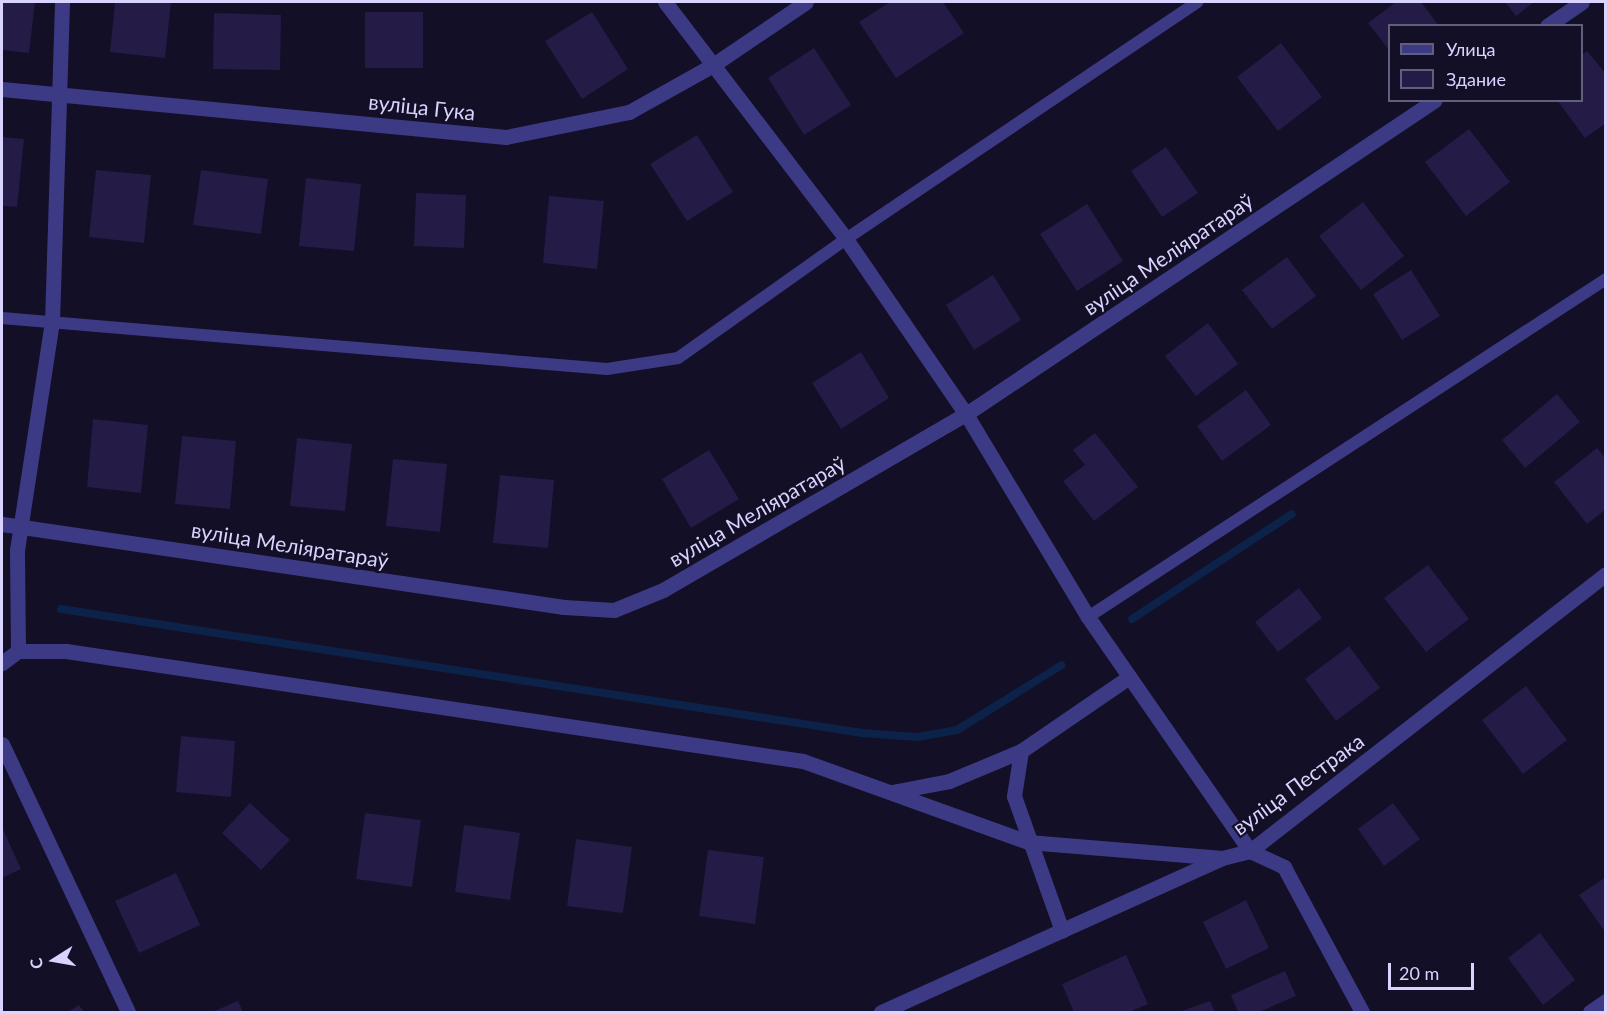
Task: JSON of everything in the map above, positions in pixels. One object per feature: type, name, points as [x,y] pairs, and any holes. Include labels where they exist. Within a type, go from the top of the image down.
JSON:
[{"type":"street","points":[[18,651],[17,550],[52,322],[56,92],[62,2]]},
{"type":"street","points":[[665,2],[846,239],[966,414],[1088,617],[1250,851],[1284,867],[1362,1012]]},
{"type":"street","name":"вуліца Гука","points":[[2,89],[56,92],[506,137],[629,112],[713,65],[806,2]]},
{"type":"street","points":[[1549,24],[1582,2]]},
{"type":"street","name":"вуліца Меліяратараў","points":[[2,524],[564,607],[614,610],[663,590],[966,414],[1432,102]]},
{"type":"street","name":"вуліца Пестрака","points":[[881,1012],[1221,858],[1250,851],[1605,574]]},
{"type":"street","points":[[2,663],[18,651],[78,653],[803,761],[1028,842],[1221,858]]},
{"type":"street","points":[[890,793],[949,781],[1021,751],[1129,677]]},
{"type":"street","points":[[2,744],[128,1012]]},
{"type":"street","points":[[1021,751],[1014,796],[1028,842],[1062,931]]},
{"type":"street","points":[[1590,1012],[1605,1000]]},
{"type":"lane","points":[[2,318],[607,369],[678,358],[846,239],[1198,2]]},
{"type":"lane","points":[[1088,617],[1605,279]]},
{"type":"building","points":[[2,2],[35,2],[29,53],[2,50]]},
{"type":"building","points":[[115,2],[171,2],[165,58],[110,52]]},
{"type":"building","points":[[890,2],[943,2],[964,33],[896,78],[859,22]]},
{"type":"building","points":[[1396,2],[1421,2],[1438,24],[1388,24],[1388,48],[1368,23]]},
{"type":"building","points":[[1505,2],[1534,2],[1516,16]]},
{"type":"building","points":[[365,12],[423,12],[423,68],[365,68]]},
{"type":"building","points":[[592,12],[628,69],[582,99],[545,41]]},
{"type":"building","points":[[214,13],[281,15],[280,70],[213,69]]},
{"type":"building","points":[[1281,43],[1322,97],[1278,131],[1237,77]]},
{"type":"building","points":[[814,48],[851,105],[804,135],[768,78]]},
{"type":"building","points":[[1587,51],[1606,74],[1606,123],[1585,138],[1558,102],[1583,102],[1583,54]]},
{"type":"building","points":[[1469,129],[1510,182],[1466,216],[1425,162]]},
{"type":"building","points":[[697,135],[733,192],[687,221],[650,164]]},
{"type":"building","points":[[2,137],[24,139],[17,207],[2,206]]},
{"type":"building","points":[[1166,147],[1198,193],[1162,217],[1131,171]]},
{"type":"building","points":[[96,170],[151,175],[144,243],[89,237]]},
{"type":"building","points":[[201,170],[268,179],[261,234],[193,225]]},
{"type":"building","points":[[306,178],[361,184],[354,251],[299,246]]},
{"type":"building","points":[[416,193],[466,195],[464,248],[414,246]]},
{"type":"building","points":[[549,196],[604,201],[597,269],[543,263]]},
{"type":"building","points":[[1363,202],[1404,256],[1361,290],[1319,236]]},
{"type":"building","points":[[1087,204],[1123,261],[1077,291],[1040,234]]},
{"type":"building","points":[[1287,257],[1316,296],[1272,329],[1242,290]]},
{"type":"building","points":[[1411,270],[1440,316],[1402,340],[1373,294]]},
{"type":"building","points":[[993,275],[1021,320],[974,350],[946,305]]},
{"type":"building","points":[[1208,323],[1238,364],[1196,396],[1165,356]]},
{"type":"building","points":[[861,352],[889,398],[841,429],[812,383]]},
{"type":"building","points":[[1246,390],[1271,425],[1222,461],[1197,426]]},
{"type":"building","points":[[1557,394],[1580,422],[1525,468],[1502,440]]},
{"type":"building","points":[[93,419],[148,425],[141,493],[87,487]]},
{"type":"building","points":[[1095,433],[1138,487],[1094,521],[1063,481],[1085,465],[1073,450]]},
{"type":"building","points":[[182,436],[236,441],[230,509],[175,504]]},
{"type":"building","points":[[297,438],[352,444],[345,511],[290,506]]},
{"type":"building","points":[[1597,448],[1606,459],[1606,509],[1587,524],[1554,482]]},
{"type":"building","points":[[709,450],[739,499],[691,528],[662,479]]},
{"type":"building","points":[[393,459],[447,464],[440,532],[386,526]]},
{"type":"building","points":[[500,475],[554,480],[548,548],[493,543]]},
{"type":"building","points":[[1428,565],[1469,619],[1426,652],[1384,598]]},
{"type":"building","points":[[1299,588],[1322,618],[1278,652],[1255,622]]},
{"type":"building","points":[[1349,646],[1380,688],[1336,721],[1305,679]]},
{"type":"building","points":[[1526,686],[1567,740],[1523,774],[1482,720]]},
{"type":"building","points":[[181,736],[235,741],[231,797],[176,792]]},
{"type":"building","points":[[250,803],[290,840],[261,870],[222,833]]},
{"type":"building","points":[[1393,803],[1420,839],[1384,866],[1358,829]]},
{"type":"building","points":[[365,813],[421,820],[412,887],[356,879]]},
{"type":"building","points":[[464,825],[520,833],[510,900],[455,892]]},
{"type":"building","points":[[2,827],[21,869],[2,878]]},
{"type":"building","points":[[576,839],[632,847],[623,913],[567,906]]},
{"type":"building","points":[[708,850],[764,857],[755,924],[699,916]]},
{"type":"building","points":[[176,873],[200,925],[139,953],[115,901]]},
{"type":"building","points":[[1606,877],[1606,933],[1579,895]]},
{"type":"building","points":[[1246,900],[1269,948],[1226,969],[1203,922]]},
{"type":"building","points":[[1540,933],[1575,980],[1543,1005],[1508,958]]},
{"type":"building","points":[[1126,955],[1148,1004],[1129,1012],[1074,1012],[1062,984]]},
{"type":"building","points":[[1285,971],[1296,996],[1259,1012],[1238,1012],[1231,995]]},
{"type":"building","points":[[238,1001],[243,1012],[212,1012]]},
{"type":"building","points":[[1210,1001],[1215,1012],[1179,1012]]},
{"type":"building","points":[[79,1005],[84,1012],[68,1012]]},
{"type":"waterway","points":[[1132,619],[1292,514]]},
{"type":"waterway","points":[[61,609],[862,733],[917,737],[957,730],[1062,665]]}]
